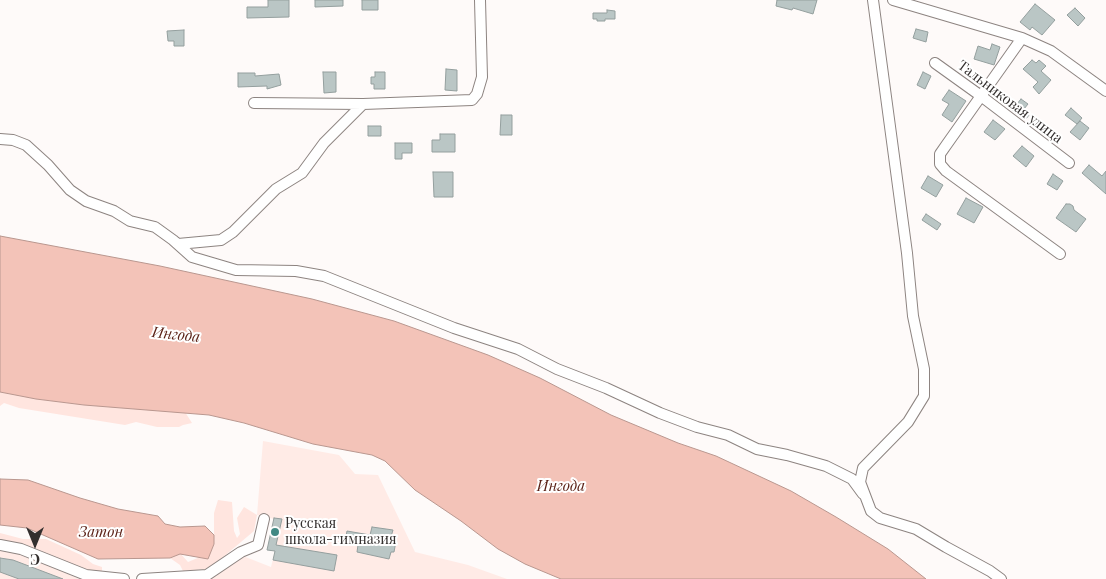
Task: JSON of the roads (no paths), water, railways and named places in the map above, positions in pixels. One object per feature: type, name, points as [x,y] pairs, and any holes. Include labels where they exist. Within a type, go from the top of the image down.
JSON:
[{"type":"street","points":[[254,103],[363,104],[472,100],[477,94],[482,77],[480,0]]},
{"type":"street","points":[[873,0],[908,253],[913,316],[924,369],[924,396],[908,422],[863,468],[860,482],[871,511],[880,518],[916,529],[1001,579]]},
{"type":"street","points":[[893,0],[1022,38],[1051,51],[1106,91]]},
{"type":"street","points":[[1022,38],[940,154],[940,164],[946,171],[1060,254]]},
{"type":"street","name":"Тальниковая улица","points":[[935,63],[1069,163]]},
{"type":"street","points":[[178,244],[221,240],[233,232],[276,189],[302,173],[324,143],[363,104]]},
{"type":"street","points":[[0,139],[13,140],[26,145],[48,165],[70,190],[86,201],[114,211],[130,221],[155,227],[192,257],[236,270],[296,271],[324,276],[454,328],[518,348],[557,369],[606,388],[660,413],[697,427],[728,435],[757,450],[787,455],[826,466],[852,479],[864,494]]},
{"type":"street","points":[[142,579],[207,575],[241,552],[258,545],[264,520]]},
{"type":"street","points":[[0,545],[21,549],[86,575],[124,579]]},
{"type":"water","name":"Ингода","points":[[0,236],[160,266],[312,299],[394,321],[488,355],[540,378],[611,415],[678,443],[716,456],[791,491],[888,549],[926,579],[561,579],[525,564],[498,549],[415,490],[385,461],[372,455],[313,444],[244,423],[209,415],[84,405],[0,392]]},
{"type":"water","name":"Затон","points":[[0,479],[28,480],[118,509],[158,516],[165,524],[180,527],[205,526],[214,535],[214,544],[208,559],[180,554],[170,558],[98,559],[27,528],[0,525]]},
{"type":"place","name":"Русская школа-гимназия","points":[[275,532]]}]
